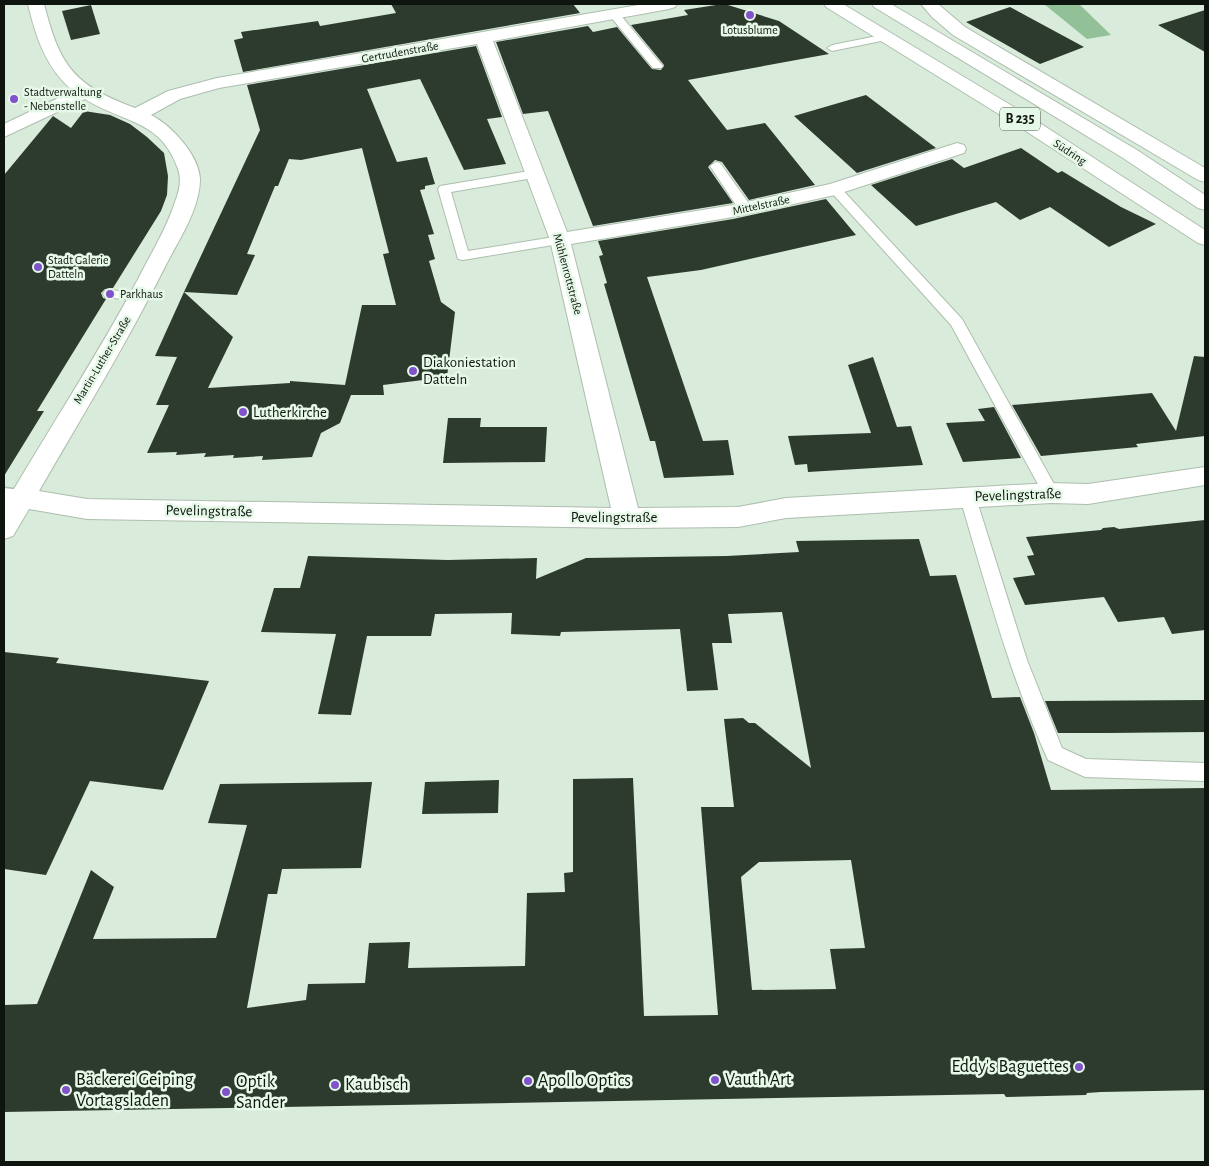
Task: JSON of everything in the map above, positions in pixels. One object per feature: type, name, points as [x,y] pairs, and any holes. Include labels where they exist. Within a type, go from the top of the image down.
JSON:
[{"type":"street","name":"Martin-Luther-Straße","points":[[4,529],[13,497],[140,297],[182,213],[190,179],[184,161],[164,131],[136,115],[85,92],[66,78],[59,67],[41,25],[36,4]]},
{"type":"street","name":"Gertrudenstraße","points":[[136,115],[174,95],[216,83],[483,38],[669,4]]},
{"type":"street","name":"Südring","points":[[832,4],[1025,122],[1205,239]]},
{"type":"street","name":"Südring","points":[[880,4],[1130,154],[1205,204]]},
{"type":"street","points":[[929,4],[960,32],[1205,176]]},
{"type":"street","name":"Mühlenrottstraße","points":[[483,38],[560,240],[627,518]]},
{"type":"street","points":[[4,131],[85,92]]},
{"type":"street","name":"Mittelstraße","points":[[560,240],[745,208],[835,189],[957,149]]},
{"type":"street","name":"Pevelingstraße","points":[[13,497],[87,510],[627,518],[738,517],[786,508],[1051,493],[1088,494],[1205,476]]},
{"type":"lane","points":[[614,14],[657,66]]},
{"type":"lane","points":[[832,48],[888,37]]},
{"type":"lane","points":[[716,166],[745,208]]},
{"type":"lane","points":[[535,174],[444,189],[463,256],[560,240]]},
{"type":"lane","points":[[835,189],[958,322],[1051,493]]},
{"type":"lane","points":[[110,294],[140,297]]},
{"type":"lane","points":[[968,498],[1000,604],[1033,703],[1054,754],[1085,768],[1205,772]]},
{"type":"green space","points":[[1044,4],[1079,4],[1111,35],[1087,39]]},
{"type":"building","points":[[391,4],[573,4],[580,13],[243,72],[234,40],[243,38],[241,32],[318,21],[320,26],[396,13]]},
{"type":"building","points":[[91,5],[100,34],[71,40],[62,11]]},
{"type":"building","points":[[728,5],[779,21],[829,54],[688,80],[727,130],[765,123],[815,185],[749,200],[722,162],[715,160],[708,167],[733,203],[593,226],[548,111],[523,114],[496,42],[588,26],[593,32],[617,27],[652,69],[661,70],[664,65],[631,25],[688,15],[684,10]]},
{"type":"building","points":[[1010,7],[1084,47],[1040,64],[966,22]]},
{"type":"building","points":[[1205,10],[1205,52],[1158,25]]},
{"type":"building","points":[[476,46],[502,117],[487,119],[506,164],[464,170],[420,79],[367,89],[397,162],[427,157],[435,184],[425,186],[425,189],[420,190],[434,234],[428,235],[435,259],[429,261],[441,302],[455,312],[447,377],[383,385],[384,395],[351,395],[340,423],[321,433],[312,457],[262,460],[263,456],[233,458],[234,455],[204,457],[206,453],[176,455],[177,452],[147,453],[169,405],[156,405],[177,357],[155,356],[184,292],[260,130],[247,85]],"holes":[[[362,148],[389,253],[383,254],[396,305],[362,305],[345,385],[290,381],[290,383],[208,388],[233,337],[184,292],[237,295],[255,255],[247,254],[275,186],[278,186],[289,159],[301,160]]]},
{"type":"building","points":[[866,95],[936,148],[857,173],[794,116]]},
{"type":"building","points":[[84,111],[110,115],[130,124],[164,153],[168,176],[167,195],[161,211],[113,288],[105,289],[101,293],[103,298],[106,299],[37,411],[44,411],[4,476],[4,175],[53,116],[71,128]]},
{"type":"building","points":[[1021,148],[1058,173],[1062,171],[1121,207],[1156,224],[1109,247],[1050,207],[1020,220],[996,202],[916,226],[871,185],[952,159],[964,168]]},
{"type":"building","points":[[826,199],[856,235],[701,270],[647,277],[703,441],[728,440],[734,475],[664,478],[655,441],[650,441],[604,284],[607,283],[599,256],[603,255],[598,241],[733,219]]},
{"type":"building","points":[[1194,356],[1205,357],[1205,436],[1136,444],[1138,447],[1041,456],[1012,405],[1152,393],[1176,431]]},
{"type":"building","points":[[873,357],[897,427],[911,426],[923,465],[808,472],[807,464],[795,465],[788,436],[871,433],[848,365]]},
{"type":"building","points":[[994,407],[1021,458],[963,462],[946,423],[985,421],[978,409]]},
{"type":"building","points":[[448,418],[481,418],[480,427],[547,427],[545,462],[443,463]]},
{"type":"building","points":[[1205,520],[1205,630],[1172,634],[1164,617],[1118,622],[1104,597],[1025,605],[1013,578],[1035,575],[1027,556],[1034,555],[1026,537],[1101,530],[1103,528],[1114,527],[1119,529]]},
{"type":"building","points":[[919,539],[930,576],[956,575],[992,698],[1020,697],[1034,733],[1051,790],[1205,788],[1205,1090],[1101,1092],[1087,1093],[1086,1095],[1006,1097],[1004,1094],[4,1112],[4,1005],[37,1004],[91,870],[114,887],[93,939],[216,938],[247,825],[208,823],[220,784],[372,782],[361,868],[282,869],[277,894],[268,894],[247,1008],[306,1000],[308,984],[365,983],[369,943],[410,942],[408,968],[525,966],[527,893],[565,892],[564,873],[573,872],[573,779],[633,778],[644,1016],[718,1015],[701,807],[734,807],[724,719],[743,718],[749,723],[755,723],[811,768],[782,612],[728,614],[732,643],[712,643],[718,690],[687,691],[680,629],[561,632],[560,636],[511,634],[512,613],[435,614],[431,636],[367,636],[351,715],[318,714],[336,634],[261,632],[274,588],[300,588],[308,556],[448,560],[537,558],[536,579],[586,558],[727,556],[799,552],[796,541]],"holes":[[[851,860],[865,948],[830,949],[836,989],[752,990],[741,877],[759,862]]]},
{"type":"building","points":[[4,652],[59,658],[56,663],[209,681],[163,790],[90,781],[46,875],[4,869]]},
{"type":"building","points":[[1205,700],[1205,732],[1109,733],[1058,733],[1045,701]]},
{"type":"building","points":[[499,780],[498,813],[422,814],[425,782]]},
{"type":"place","name":"Lotusblume","points":[[750,15]]},
{"type":"place","name":"Stadtverwaltung - Nebenstelle","points":[[14,99]]},
{"type":"place","name":"Stadt Galerie Datteln","points":[[38,267]]},
{"type":"place","name":"Parkhaus","points":[[110,294]]},
{"type":"place","name":"Diakoniestation Datteln","points":[[413,371]]},
{"type":"place","name":"Lutherkirche","points":[[243,412]]},
{"type":"place","name":"Eddy's Baguettes","points":[[1079,1067]]},
{"type":"place","name":"Vauth Art","points":[[715,1080]]},
{"type":"place","name":"Apollo Optics","points":[[528,1081]]},
{"type":"place","name":"Kaubisch","points":[[335,1085]]},
{"type":"place","name":"Bäckerei Geiping Vortagsladen","points":[[66,1090]]},
{"type":"place","name":"Optik Sander","points":[[226,1092]]}]
